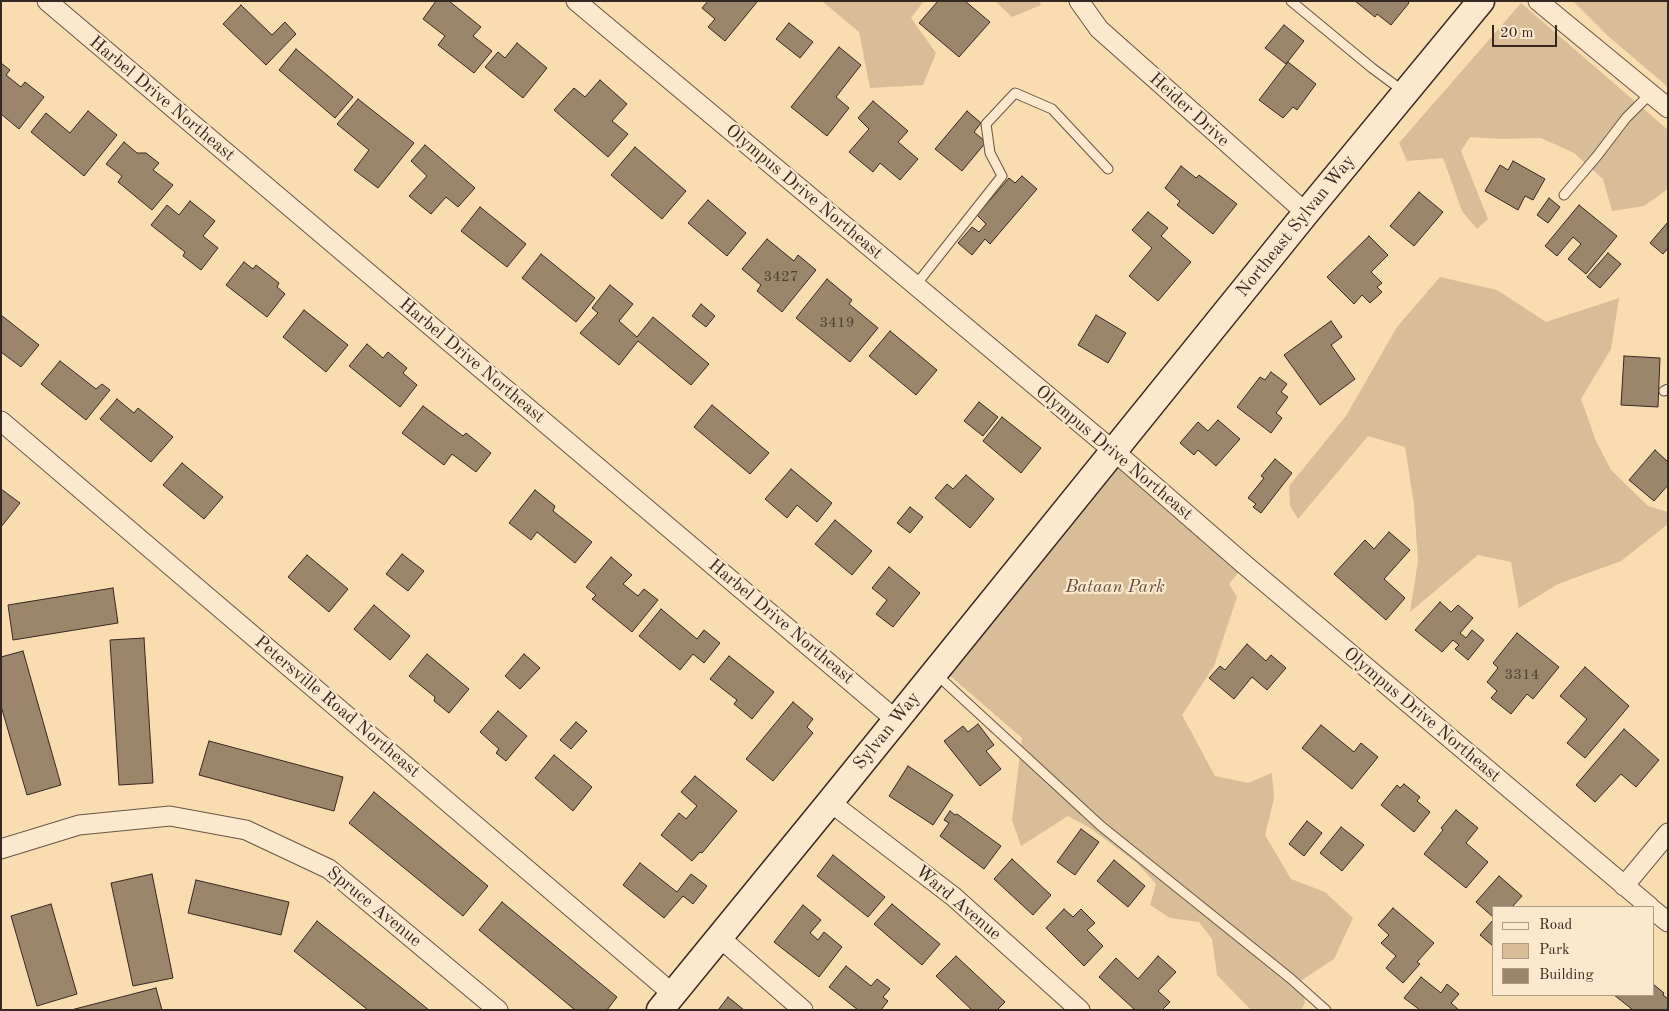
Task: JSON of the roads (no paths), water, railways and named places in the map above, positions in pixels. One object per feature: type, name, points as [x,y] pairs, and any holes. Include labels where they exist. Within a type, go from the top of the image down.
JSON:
[{"type":"main road","name":"Northeast Sylvan Way","points":[[1113,452],[1306,213],[1481,1]]},
{"type":"main road","name":"Sylvan Way","points":[[666,1002],[1113,452]]},
{"type":"street","name":"Harbel Drive Northeast","points":[[47,1],[896,720]]},
{"type":"street","name":"Olympus Drive Northeast","points":[[576,1],[1113,452],[1649,906]]},
{"type":"street","name":"Heider Drive","points":[[1079,1],[1099,28],[1306,213]]},
{"type":"street","points":[[1538,1],[1668,108]]},
{"type":"street","name":"Petersville Road Northeast","points":[[1,421],[666,1002]]},
{"type":"street","name":"Ward Avenue","points":[[830,802],[954,897],[1080,1010]]},
{"type":"street","name":"Spruce Avenue","points":[[1,849],[79,825],[170,816],[246,830],[329,869],[498,1010]]},
{"type":"street","points":[[1624,886],[1668,833]]},
{"type":"street","points":[[1654,911],[1668,922]]},
{"type":"street","points":[[719,937],[802,1010]]},
{"type":"lane","points":[[1291,1],[1372,68],[1405,92]]},
{"type":"lane","points":[[915,286],[1002,176],[990,153],[986,124],[1015,93],[1052,109],[1108,169]]},
{"type":"lane","points":[[1564,195],[1626,118],[1650,94]]},
{"type":"lane","points":[[934,673],[1101,826],[1290,978],[1326,1010]]},
{"type":"park label","name":"Bataan Park","points":[[1115,587]]}]
